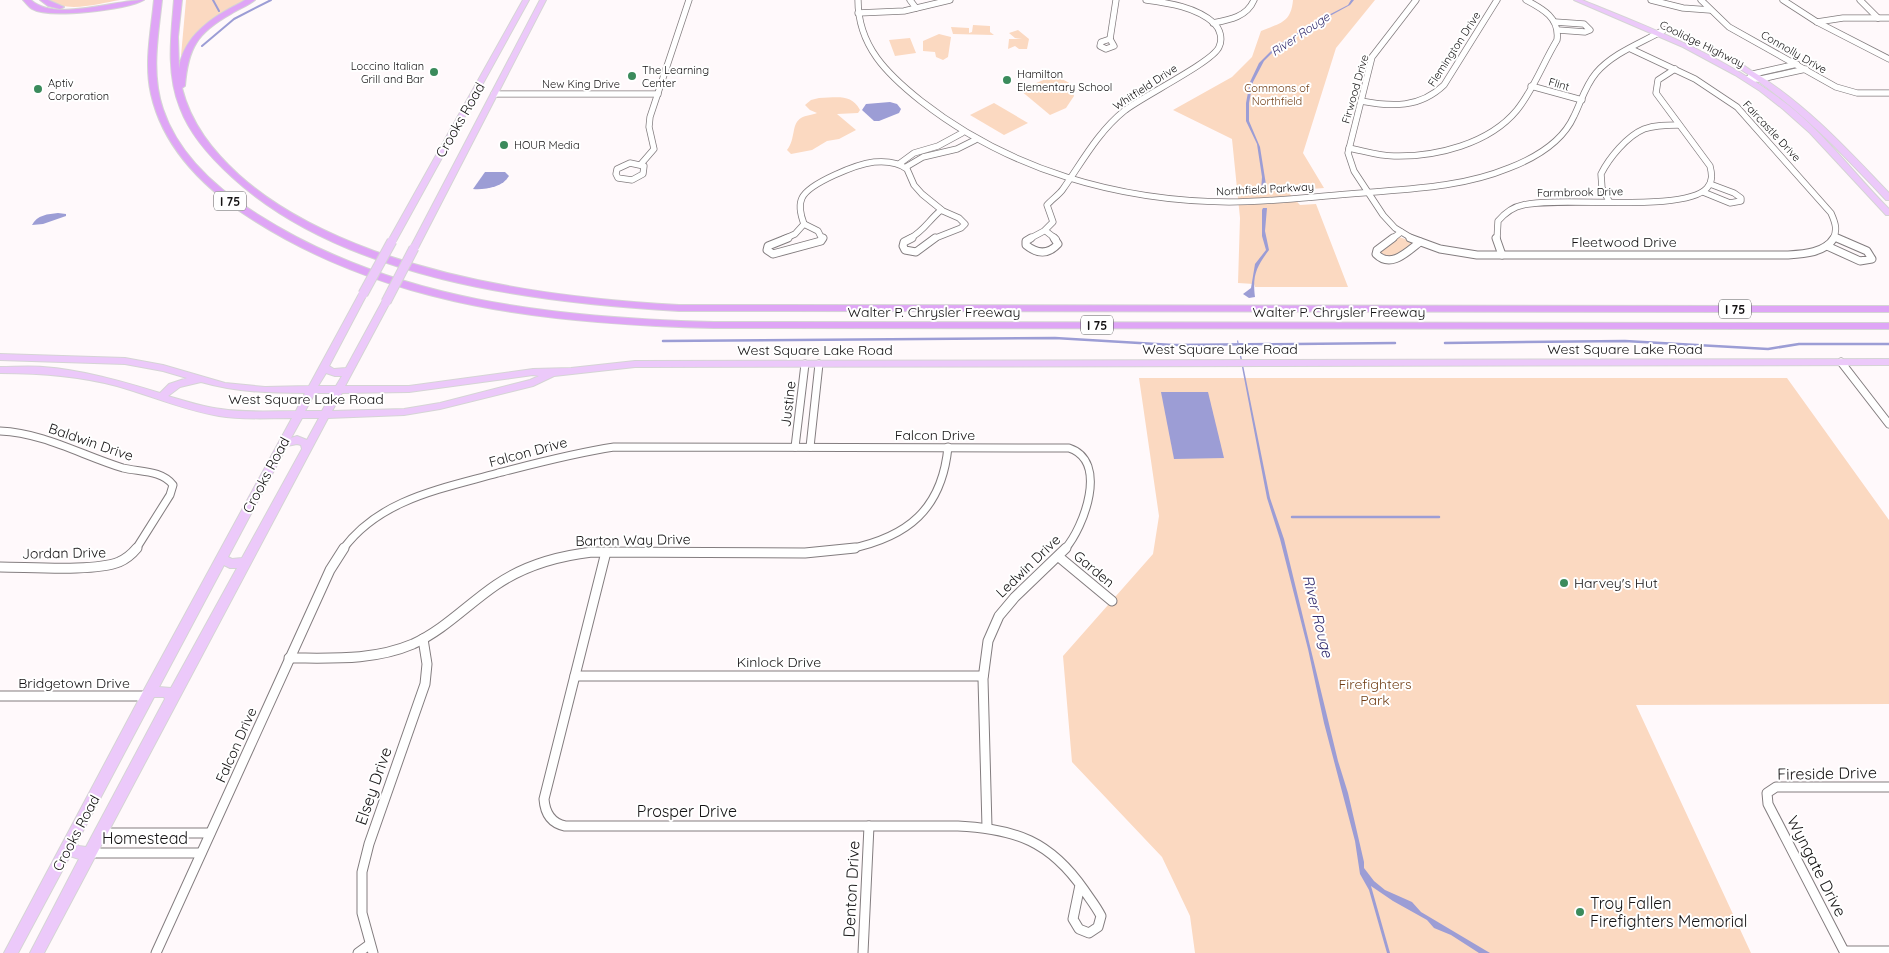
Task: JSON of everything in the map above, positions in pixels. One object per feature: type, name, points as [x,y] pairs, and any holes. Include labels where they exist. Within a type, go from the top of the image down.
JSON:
[{"type":"highway","points":[[27,0],[30,6],[38,10],[64,12],[140,0]]},
{"type":"highway","points":[[44,0],[50,5],[69,8],[126,0]]},
{"type":"highway","name":"Walter P. Chrysler Freeway","points":[[158,0],[152,71],[155,94],[172,137],[203,177],[221,194],[251,216],[315,253],[410,286],[511,310],[568,318],[659,325],[1889,326]]},
{"type":"highway","name":"Walter P. Chrysler Freeway","points":[[178,0],[173,52],[175,75],[180,97],[196,131],[220,161],[241,182],[272,206],[311,229],[392,262],[505,291],[576,301],[679,308],[1889,309]]},
{"type":"highway","points":[[180,97],[184,62],[190,46],[216,20],[251,0]]},
{"type":"main road","name":"Crooks Road","points":[[11,953],[297,414],[526,0]]},
{"type":"main road","name":"Crooks Road","points":[[37,953],[171,699],[247,562],[306,447],[386,302],[543,0]]},
{"type":"main road","name":"Coolidge Highway","points":[[1577,0],[1661,32]]},
{"type":"main road","name":"Coolidge Highway","points":[[1592,0],[1750,77],[1798,117],[1889,212]]},
{"type":"main road","points":[[506,37],[513,41],[522,40]]},
{"type":"main road","points":[[497,53],[508,53],[514,56]]},
{"type":"main road","name":"Coolidge Highway","points":[[1750,77],[1761,79],[1794,102],[1821,126],[1889,198]]},
{"type":"main road","points":[[475,94],[482,97],[494,95]]},
{"type":"main road","points":[[461,119],[474,118],[479,122]]},
{"type":"main road","name":"West Square Lake Road","points":[[0,357],[102,360],[154,366],[201,380],[245,389],[310,390],[409,389],[533,372],[551,373],[635,364],[1889,362]]},
{"type":"main road","points":[[82,375],[95,370],[102,360]]},
{"type":"main road","points":[[324,365],[331,372],[340,373],[349,370]]},
{"type":"main road","name":"West Square Lake Road","points":[[0,370],[42,370],[82,375],[118,383],[161,398],[221,413],[297,414],[389,414],[452,403],[533,383],[551,373]]},
{"type":"main road","points":[[161,398],[173,386],[201,380]]},
{"type":"main road","points":[[452,403],[461,395],[463,382]]},
{"type":"main road","points":[[283,443],[297,440],[305,443],[306,447]]},
{"type":"main road","points":[[221,558],[230,564],[247,562]]},
{"type":"main road","points":[[148,694],[168,692],[171,699]]},
{"type":"main road","points":[[70,844],[71,848],[78,853],[89,853]]},
{"type":"street","points":[[641,164],[644,166],[644,171],[637,178],[624,180],[616,176],[616,172],[621,166],[641,164],[654,149],[649,124],[689,0]]},
{"type":"street","name":"Northfield Parkway","points":[[858,0],[858,13],[865,40],[877,60],[916,97],[975,140],[1015,160],[1070,179],[1130,192],[1209,201],[1249,201],[1368,192],[1436,185],[1486,176],[1523,162],[1552,146],[1569,128],[1590,80],[1596,72],[1661,32]]},
{"type":"street","points":[[910,0],[916,8]]},
{"type":"street","points":[[858,13],[916,8],[950,0]]},
{"type":"street","points":[[1110,39],[1116,0]]},
{"type":"street","points":[[1146,0],[1156,0],[1185,7],[1199,13],[1213,23],[1242,15],[1250,9],[1254,0]]},
{"type":"street","name":"Firwood Drive","points":[[1349,148],[1372,57],[1416,0]]},
{"type":"street","name":"Flemington Drive","points":[[1362,101],[1380,104],[1406,104],[1435,96],[1444,85],[1497,0]]},
{"type":"street","points":[[1368,192],[1349,161],[1349,148],[1404,156],[1436,151],[1466,143],[1490,132],[1509,119],[1518,109],[1557,40],[1558,30],[1555,22],[1544,11],[1526,0]]},
{"type":"street","points":[[1651,0],[1683,8],[1710,10]]},
{"type":"street","name":"Connolly Drive","points":[[1701,0],[1729,27],[1844,90],[1862,94],[1889,93]]},
{"type":"street","points":[[1783,0],[1817,22],[1889,59]]},
{"type":"street","points":[[1860,0],[1878,18]]},
{"type":"street","points":[[1817,22],[1843,18],[1889,18]]},
{"type":"street","points":[[1555,22],[1584,24],[1590,30],[1585,32],[1558,30]]},
{"type":"street","name":"Whitfield Drive","points":[[1047,232],[1057,240],[1058,244],[1055,247],[1038,253],[1026,245],[1028,238],[1047,232],[1053,222],[1047,205],[1061,192],[1104,130],[1118,116],[1138,101],[1216,52],[1221,37],[1213,23]]},
{"type":"street","name":"Faircastle Drive","points":[[1631,49],[1675,68],[1715,91],[1737,107],[1832,213],[1837,228],[1832,242]]},
{"type":"street","points":[[1750,77],[1797,64]]},
{"type":"street","points":[[1675,68],[1661,76],[1656,82],[1655,89],[1659,99],[1710,166],[1712,177],[1710,184],[1703,192],[1730,203],[1741,201],[1737,194],[1710,184]]},
{"type":"street","points":[[1761,79],[1806,69]]},
{"type":"street","name":"Flint","points":[[1531,86],[1582,100]]},
{"type":"street","name":"New King Drive","points":[[494,95],[658,94]]},
{"type":"street","points":[[1609,201],[1602,188],[1601,174],[1628,139],[1635,132],[1648,127],[1679,125]]},
{"type":"street","points":[[903,166],[914,153],[938,146],[962,132]]},
{"type":"street","points":[[903,166],[922,157],[957,149],[975,140]]},
{"type":"street","points":[[804,224],[799,208],[802,195],[811,188],[868,163],[889,162],[903,166],[911,172],[916,187],[941,210],[957,215],[965,222],[965,226],[933,238],[916,252],[909,252],[904,248],[904,242],[922,232],[928,221],[941,210]]},
{"type":"street","name":"Fleetwood Drive","points":[[1368,192],[1386,219],[1401,232],[1420,242],[1458,253],[1502,255],[1787,255],[1812,252],[1832,242]]},
{"type":"street","name":"Farmbrook Drive","points":[[1502,255],[1496,241],[1495,227],[1500,218],[1509,210],[1525,204],[1543,201],[1673,200],[1692,197],[1703,192]]},
{"type":"street","points":[[804,224],[822,234],[822,240],[797,246],[780,254],[773,254],[767,250],[771,244],[793,236],[804,224]]},
{"type":"street","points":[[1401,232],[1376,250],[1379,258],[1387,261],[1394,260],[1420,242]]},
{"type":"street","points":[[1832,242],[1863,249],[1870,254],[1872,259],[1860,260],[1832,242]]},
{"type":"street","points":[[1841,362],[1889,424]]},
{"type":"street","name":"Justine","points":[[795,447],[805,364]]},
{"type":"street","name":"Justine","points":[[810,447],[819,364]]},
{"type":"street","name":"Baldwin Drive","points":[[0,430],[28,434],[124,468],[164,476],[172,482]]},
{"type":"street","name":"Falcon Drive","points":[[201,853],[289,658],[339,554],[352,536],[371,520],[405,500],[438,489],[593,449],[614,447],[1063,447],[1077,450]]},
{"type":"street","name":"Barton Way Drive","points":[[289,658],[354,658],[373,656],[403,648],[446,625],[495,585],[523,569],[561,556],[606,552],[815,552],[844,550],[869,544],[902,529],[927,508],[943,482],[947,468],[948,447]]},
{"type":"street","name":"Ledwin Drive","points":[[987,827],[983,676],[988,642],[1002,611],[1021,590],[1059,557],[1080,530],[1089,504],[1088,466],[1085,457],[1077,450]]},
{"type":"street","name":"Jordan Drive","points":[[0,567],[105,567],[124,560],[140,545],[172,492],[172,482]]},
{"type":"street","name":"Prosper Drive","points":[[606,552],[544,799],[546,814],[558,825],[987,827],[1012,832],[1040,844],[1069,867],[1101,916],[1101,923],[1098,928],[1089,933],[1079,929],[1073,919],[1080,885]]},
{"type":"street","name":"Garden","points":[[1059,557],[1112,601]]},
{"type":"street","name":"Elsey Drive","points":[[358,953],[371,949],[361,917],[360,892],[362,871],[369,844],[425,684],[427,664],[423,639]]},
{"type":"street","name":"Kinlock Drive","points":[[575,676],[983,676]]},
{"type":"street","name":"Bridgetown Drive","points":[[0,696],[148,694]]},
{"type":"street","name":"Fireside Drive","points":[[1767,793],[1776,787],[1889,787]]},
{"type":"street","name":"Wyngate Drive","points":[[1767,793],[1768,804],[1845,952]]},
{"type":"street","name":"Denton Drive","points":[[863,953],[869,826]]},
{"type":"street","name":"Homestead","points":[[100,833],[210,833]]},
{"type":"street","name":"Homestead","points":[[89,853],[201,853]]},
{"type":"street","points":[[156,953],[201,853]]},
{"type":"street","points":[[1845,952],[1889,951]]},
{"type":"green space","points":[[49,0],[120,0],[74,7],[56,4]]},
{"type":"green space","points":[[186,0],[248,0],[213,21],[181,56]]},
{"type":"green space","name":"Commons of Northfield","points":[[1293,0],[1375,0],[1336,48],[1303,153],[1324,188],[1287,191],[1300,205],[1316,204],[1348,287],[1255,287],[1254,284],[1238,283],[1240,218],[1232,139],[1173,110],[1232,77],[1252,57],[1261,31],[1279,24],[1287,18],[1292,8]]},
{"type":"green space","points":[[973,25],[990,26],[990,32],[994,35],[953,34],[951,27],[969,28],[969,33],[972,32]]},
{"type":"green space","points":[[1018,30],[1029,39],[1027,49],[1019,49],[1015,46],[1008,49],[1009,39],[1022,39],[1015,38],[1009,33]]},
{"type":"green space","points":[[939,34],[951,37],[948,57],[943,60],[936,57],[935,52],[923,51],[923,41]]},
{"type":"green space","points":[[910,38],[916,53],[895,56],[889,40]]},
{"type":"green space","points":[[1055,75],[1071,84],[1074,96],[1066,108],[1050,115],[1020,90]]},
{"type":"green space","points":[[837,97],[852,101],[860,110],[858,113],[837,114],[856,130],[839,139],[827,141],[812,150],[791,154],[787,150],[792,141],[796,124],[803,117],[817,113],[805,105],[811,100]]},
{"type":"green space","points":[[994,103],[1028,123],[1004,135],[970,115]]},
{"type":"green space","points":[[1399,237],[1411,241],[1412,244],[1393,258],[1387,259],[1379,252]]},
{"type":"green space","name":"Firefighters Park","points":[[1139,378],[1787,378],[1889,520],[1889,704],[1636,705],[1751,953],[1195,953],[1190,916],[1162,857],[1072,762],[1063,656],[1153,554],[1159,516]]},
{"type":"water","points":[[1351,0],[1354,0],[1350,5],[1277,48],[1264,61],[1253,82],[1249,103],[1249,121],[1260,147],[1267,191],[1261,191],[1262,177],[1257,144],[1246,121],[1246,103],[1250,82],[1259,63],[1275,47],[1315,22],[1348,5]]},
{"type":"water","points":[[890,102],[897,104],[901,109],[899,113],[879,121],[874,121],[862,110],[866,104]]},
{"type":"water","points":[[485,172],[505,172],[509,176],[503,183],[493,187],[473,189]]},
{"type":"water","points":[[1263,208],[1267,208],[1265,231],[1269,250],[1256,271],[1254,283],[1255,297],[1249,298],[1243,294],[1251,288],[1255,264],[1266,250],[1262,236]]},
{"type":"water","points":[[58,213],[66,214],[66,216],[43,224],[32,225],[40,217]]},
{"type":"water","points":[[1238,340],[1270,498],[1284,539],[1338,761],[1348,793],[1364,868],[1374,881],[1385,890],[1412,902],[1421,912],[1490,953],[1479,953],[1451,935],[1434,928],[1427,920],[1371,886],[1390,953],[1387,953],[1369,890],[1360,874],[1355,841],[1324,723],[1308,649],[1280,539],[1267,498]]},
{"type":"water","points":[[1161,392],[1208,392],[1224,458],[1174,459]]},
{"type":"waterway","points":[[213,0],[219,11]]},
{"type":"waterway","points":[[202,46],[234,19],[271,0]]},
{"type":"waterway","points":[[663,341],[1055,338],[1173,345],[1395,343]]},
{"type":"waterway","points":[[1445,343],[1625,341],[1768,349],[1799,344],[1889,344]]},
{"type":"waterway","points":[[1292,517],[1439,517]]},
{"type":"place","name":"Loccino Italian Grill and Bar","points":[[434,72]]},
{"type":"place","name":"The Learning Center","points":[[632,76]]},
{"type":"place","name":"Hamilton Elementary School","points":[[1007,80]]},
{"type":"place","name":"Aptiv Corporation","points":[[38,89]]},
{"type":"place","name":"HOUR Media","points":[[504,145]]},
{"type":"place","name":"Harvey's Hut","points":[[1564,583]]},
{"type":"place","name":"Troy Fallen Firefighters Memorial","points":[[1580,912]]},
{"type":"water label","name":"River Rouge","points":[[1300,34]]},
{"type":"water label","name":"River Rouge","points":[[1318,616]]}]
